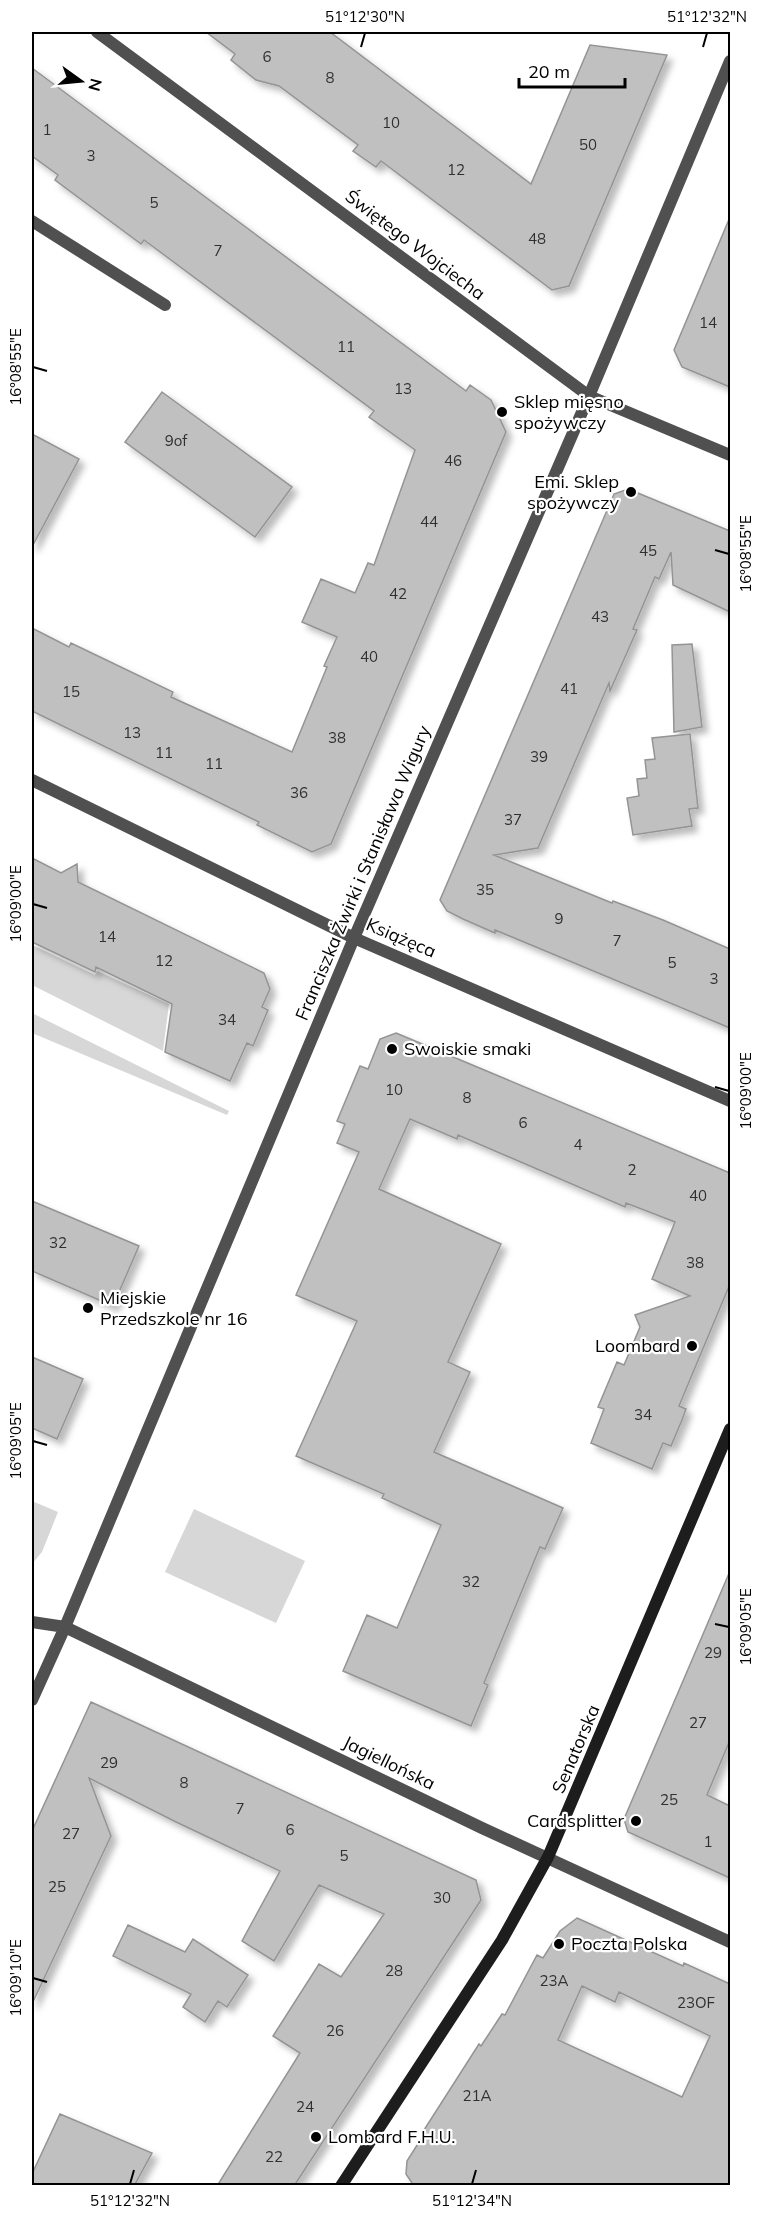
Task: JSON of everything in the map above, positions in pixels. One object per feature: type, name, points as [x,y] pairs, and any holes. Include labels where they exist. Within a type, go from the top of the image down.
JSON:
[{"type":"street","name":"Świętego Wojciecha","points":[[97,32],[588,396],[730,455]]},
{"type":"street","name":"Franciszka Żwirki i Stanisława Wigury","points":[[32,1700],[65,1627],[354,938],[730,61]]},
{"type":"street","points":[[32,221],[165,305]]},
{"type":"street","name":"Książęca","points":[[32,780],[354,938],[730,1101]]},
{"type":"street","name":"Senatorska","points":[[341,2186],[502,1940],[548,1857],[730,1429]]},
{"type":"street","name":"Jagiellońska","points":[[32,1622],[65,1627],[730,1942]]},
{"type":"shaded area","points":[[32,945],[95,975],[97,971],[169,1004],[163,1051],[32,985]]},
{"type":"shaded area","points":[[32,1013],[229,1111],[227,1115],[32,1033]]},
{"type":"shaded area","points":[[32,1501],[58,1512],[42,1552],[32,1564]]},
{"type":"shaded area","points":[[194,1509],[305,1561],[276,1623],[165,1572]]},
{"type":"building","points":[[206,32],[330,32],[531,184],[590,45],[667,55],[569,286],[552,290],[381,161],[376,167],[353,151],[358,145],[279,86],[256,80],[231,60],[235,54]]},
{"type":"building","points":[[32,68],[466,391],[470,385],[491,400],[506,432],[331,844],[312,852],[257,825],[259,822],[32,711],[32,628],[69,647],[71,643],[173,692],[171,697],[292,752],[337,637],[302,622],[321,579],[355,593],[368,563],[374,565],[415,450],[369,417],[374,411],[144,240],[141,244],[55,180],[58,175],[32,156]]},
{"type":"building","points":[[730,217],[730,387],[682,367],[674,350]]},
{"type":"building","points":[[162,392],[292,487],[255,537],[125,442]]},
{"type":"building","points":[[32,434],[79,459],[32,547]]},
{"type":"building","points":[[628,489],[730,531],[730,612],[673,585],[671,552],[659,579],[655,577],[633,629],[637,630],[610,691],[609,683],[538,848],[494,855],[612,903],[613,901],[663,920],[730,949],[730,1028],[495,930],[495,933],[463,919],[447,911],[440,900],[614,494]]},
{"type":"building","points":[[692,644],[702,727],[674,732],[672,645]]},
{"type":"building","points":[[690,734],[698,808],[689,809],[692,826],[633,835],[627,798],[639,796],[637,779],[647,778],[645,760],[655,759],[652,738]]},
{"type":"building","points":[[32,858],[61,873],[77,864],[78,882],[264,973],[270,989],[262,1007],[268,1010],[253,1046],[247,1043],[230,1081],[165,1052],[172,1004],[96,967],[95,972],[32,942]]},
{"type":"building","points":[[396,1033],[730,1173],[730,1284],[679,1406],[686,1409],[682,1420],[671,1446],[663,1443],[652,1469],[591,1443],[604,1409],[598,1407],[617,1362],[624,1365],[640,1327],[635,1315],[690,1296],[652,1279],[675,1222],[626,1203],[625,1207],[458,1135],[457,1139],[410,1119],[379,1189],[501,1244],[448,1362],[470,1372],[434,1452],[563,1508],[545,1549],[540,1547],[484,1683],[488,1685],[471,1726],[343,1671],[367,1615],[397,1628],[441,1525],[382,1498],[384,1494],[296,1456],[357,1321],[296,1295],[359,1152],[337,1143],[345,1124],[337,1121],[360,1066],[368,1069],[380,1039]]},
{"type":"building","points":[[32,1201],[139,1246],[113,1306],[32,1271]]},
{"type":"building","points":[[32,1357],[83,1379],[57,1439],[32,1428]]},
{"type":"building","points":[[730,1571],[730,1740],[707,1795],[730,1806],[730,1878],[628,1832],[624,1819]]},
{"type":"building","points":[[91,1702],[476,1880],[481,1900],[294,2186],[217,2186],[300,2053],[273,2036],[319,1964],[341,1977],[384,1914],[319,1885],[274,1961],[242,1941],[280,1871],[89,1778],[111,1836],[32,2004],[32,1831]]},
{"type":"building","points":[[577,1918],[683,1966],[684,1963],[730,1984],[730,2186],[414,2186],[406,2174],[407,2161],[426,2131],[424,2130],[479,2044],[481,2046],[502,2014],[505,2015],[537,1955],[543,1958],[560,1931]],"holes":[[[582,1986],[615,2002],[619,1992],[710,2036],[682,2097],[558,2040]]]},
{"type":"building","points":[[128,1925],[185,1952],[193,1939],[248,1975],[227,2007],[218,2001],[205,2022],[183,2007],[191,1994],[113,1956]]},
{"type":"building","points":[[60,2114],[152,2153],[134,2186],[32,2186],[32,2174]]},
{"type":"place","name":"Sklep mięsno spożywczy","points":[[502,412]]},
{"type":"place","name":"Emi. Sklep spożywczy","points":[[631,492]]},
{"type":"place","name":"Swoiskie smaki","points":[[392,1049]]},
{"type":"place","name":"Miejskie Przedszkole nr 16","points":[[88,1308]]},
{"type":"place","name":"Loombard","points":[[692,1346]]},
{"type":"place","name":"Cardsplitter","points":[[636,1821]]},
{"type":"place","name":"Poczta Polska","points":[[559,1944]]},
{"type":"place","name":"Lombard F.H.U.","points":[[316,2137]]}]
